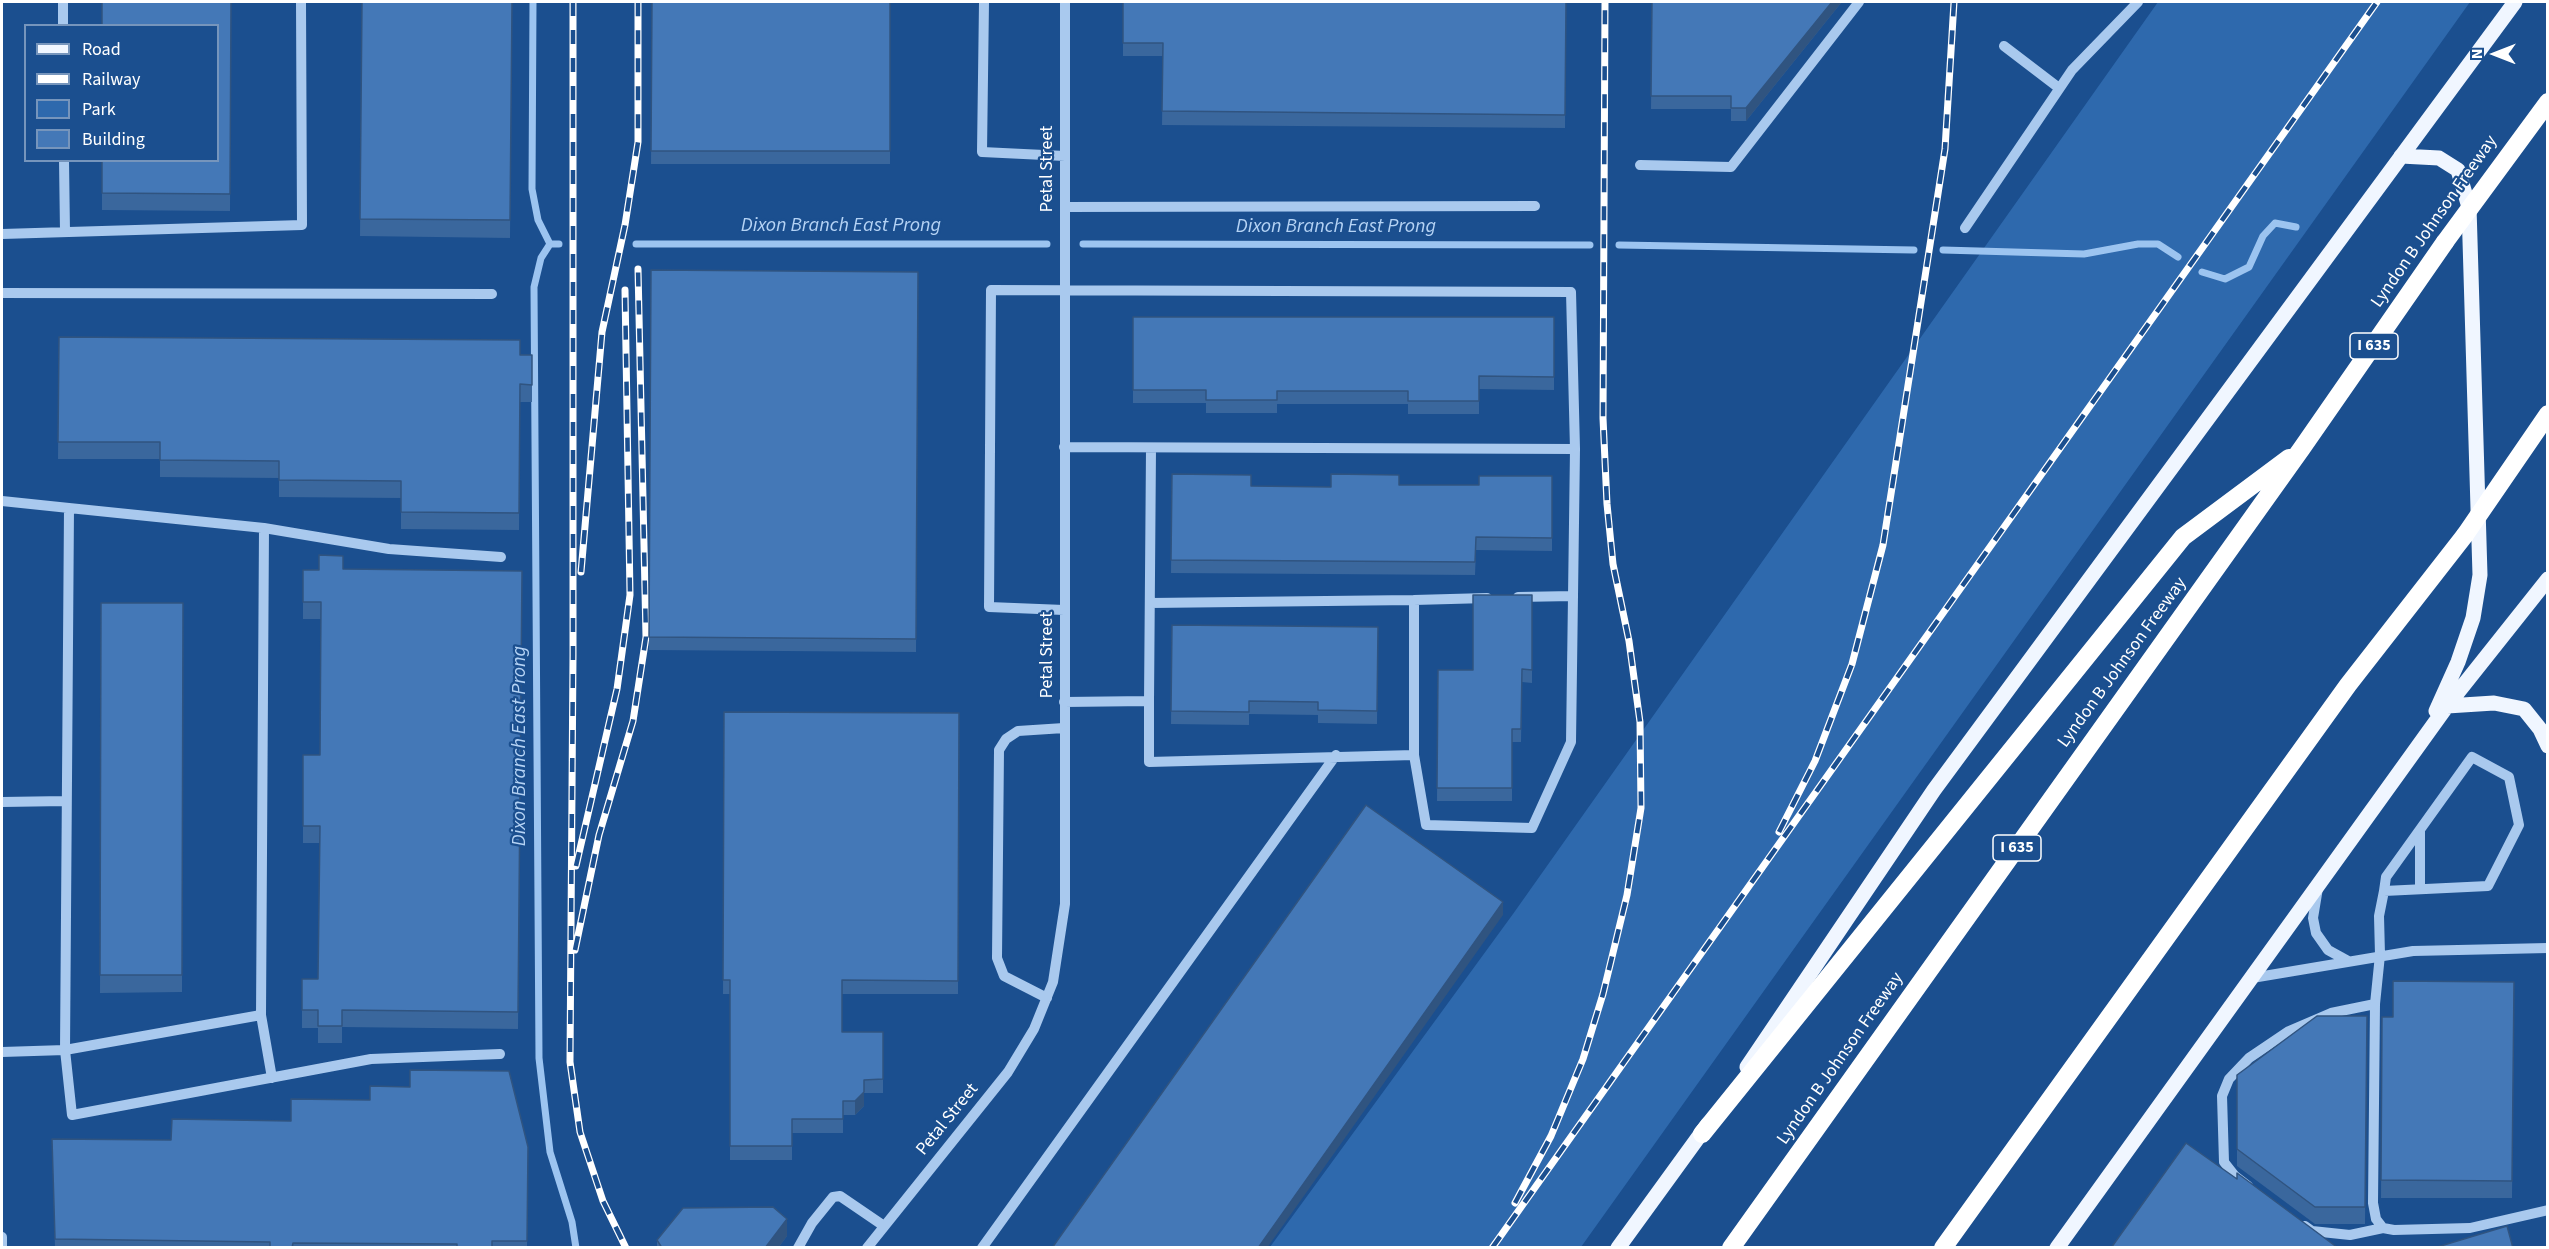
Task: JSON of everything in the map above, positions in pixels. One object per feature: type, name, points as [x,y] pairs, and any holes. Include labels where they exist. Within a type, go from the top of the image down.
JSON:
[{"type":"highway","name":"Lyndon B Johnson Freeway","points":[[1731,1248],[2302,448],[2445,242],[2547,102]]},
{"type":"highway","points":[[1944,1247],[2348,685],[2465,535],[2547,414]]},
{"type":"highway","points":[[1702,1134],[2183,537],[2302,448]]},
{"type":"main road","points":[[1618,1248],[1702,1134],[1934,790],[2515,2]]},
{"type":"main road","points":[[2401,156],[2439,158],[2458,170],[2469,207],[2480,575],[2472,618],[2458,662],[2421,743]]},
{"type":"main road","points":[[2057,1248],[2447,706],[2547,579]]},
{"type":"main road","points":[[2447,706],[2494,703],[2524,709],[2540,729],[2547,746]]},
{"type":"street","points":[[63,2],[63,24]]},
{"type":"street","points":[[2,234],[302,225],[301,2]]},
{"type":"street","points":[[984,2],[982,152],[1065,156]]},
{"type":"street","name":"Petal Street","points":[[867,1248],[1008,1072],[1034,1029],[1053,982],[1065,904],[1065,2]]},
{"type":"street","points":[[1640,165],[1731,167],[1859,2]]},
{"type":"street","points":[[1965,228],[2072,69],[2138,2]]},
{"type":"street","points":[[2004,46],[2059,88]]},
{"type":"street","points":[[64,162],[65,232]]},
{"type":"street","points":[[1065,207],[1535,206]]},
{"type":"street","points":[[1064,610],[989,607],[992,290],[1570,292],[1575,449],[1570,742],[1532,828],[1426,825],[1414,755],[1414,600]]},
{"type":"street","points":[[2,293],[492,294]]},
{"type":"street","points":[[1064,447],[1575,449]]},
{"type":"street","points":[[1151,449],[1149,762],[1336,755],[1414,755]]},
{"type":"street","points":[[2,501],[264,528],[389,549],[501,556]]},
{"type":"street","points":[[69,508],[65,1050],[72,1115],[371,1059],[500,1054]]},
{"type":"street","points":[[264,528],[261,1015],[272,1078]]},
{"type":"street","points":[[1150,603],[1573,596]]},
{"type":"street","points":[[1064,702],[1149,701]]},
{"type":"street","points":[[1047,998],[1004,976],[996,958],[999,750],[1005,739],[1018,731],[1064,728]]},
{"type":"street","points":[[982,1248],[1336,755]]},
{"type":"street","points":[[2383,1228],[2376,1219],[2373,1203],[2375,1004],[2380,955],[2379,916],[2386,877],[2472,757],[2509,777],[2519,825],[2488,886],[2384,891]]},
{"type":"street","points":[[2,802],[66,801]]},
{"type":"street","points":[[2420,830],[2420,889]]},
{"type":"street","points":[[2319,885],[2313,918],[2316,933],[2328,950],[2348,961]]},
{"type":"street","points":[[2252,978],[2413,951],[2547,948]]},
{"type":"street","points":[[2262,1196],[2235,1176],[2224,1162],[2222,1096],[2229,1079],[2249,1058],[2289,1031],[2331,1013],[2375,1004]]},
{"type":"street","points":[[2,1052],[65,1050],[261,1015]]},
{"type":"street","points":[[798,1248],[812,1223],[833,1197],[840,1196],[884,1226]]},
{"type":"street","points":[[2296,1220],[2312,1231],[2350,1235],[2383,1228],[2394,1230],[2470,1228],[2547,1210]]},
{"type":"street","points":[[2,1237],[2,1248]]},
{"type":"green space","points":[[2158,2],[2470,2],[1581,1247],[1270,1247],[1513,914]]},
{"type":"building","points":[[102,2],[231,2],[230,194],[102,193],[102,162],[219,162],[219,24],[102,24]]},
{"type":"building","points":[[362,2],[512,2],[510,220],[360,219]]},
{"type":"building","points":[[652,2],[890,2],[890,151],[651,151]]},
{"type":"building","points":[[1123,2],[1566,2],[1565,115],[1162,111],[1163,43],[1123,43]]},
{"type":"building","points":[[1652,2],[1832,2],[1746,108],[1731,108],[1731,96],[1651,96]]},
{"type":"building","points":[[651,270],[918,272],[916,639],[649,637]]},
{"type":"building","points":[[1133,317],[1554,317],[1554,377],[1479,376],[1479,401],[1408,401],[1408,391],[1277,391],[1277,400],[1206,400],[1206,390],[1133,390]]},
{"type":"building","points":[[59,337],[520,340],[520,355],[532,355],[532,385],[520,384],[519,513],[401,512],[401,481],[279,480],[279,461],[160,460],[160,442],[58,442]]},
{"type":"building","points":[[1172,474],[1251,475],[1251,486],[1331,487],[1331,474],[1399,475],[1399,485],[1479,485],[1479,476],[1552,476],[1552,538],[1476,537],[1475,562],[1171,560]]},
{"type":"building","points":[[319,555],[343,556],[343,569],[522,571],[518,1012],[342,1010],[342,1026],[318,1026],[318,1010],[302,1010],[302,979],[318,979],[320,826],[303,826],[303,755],[320,755],[321,602],[303,602],[303,570],[319,570]]},
{"type":"building","points":[[1473,595],[1532,595],[1532,670],[1522,669],[1521,729],[1512,729],[1512,788],[1437,788],[1438,670],[1473,670]]},
{"type":"building","points":[[101,603],[183,603],[182,975],[100,975]]},
{"type":"building","points":[[1172,625],[1378,627],[1377,711],[1318,710],[1318,702],[1249,701],[1249,712],[1171,711]]},
{"type":"building","points":[[724,712],[959,713],[958,981],[842,980],[842,1032],[883,1032],[883,1079],[864,1080],[864,1092],[855,1101],[843,1101],[843,1119],[792,1119],[792,1146],[730,1146],[730,980],[723,980]]},
{"type":"building","points":[[1366,805],[1503,902],[1258,1248],[1052,1248]]},
{"type":"building","points":[[2393,981],[2514,982],[2512,1181],[2381,1180],[2382,1017],[2393,1017]]},
{"type":"building","points":[[2317,1016],[2367,1016],[2365,1207],[2315,1207],[2237,1149],[2237,1075]]},
{"type":"building","points":[[410,1070],[509,1071],[528,1147],[527,1241],[492,1241],[492,1248],[457,1248],[457,1244],[293,1243],[292,1248],[270,1248],[270,1242],[55,1239],[52,1139],[171,1140],[172,1119],[291,1121],[291,1099],[370,1100],[370,1086],[410,1087]]},
{"type":"building","points":[[2186,1143],[2237,1179],[2237,1173],[2338,1248],[2111,1248]]},
{"type":"building","points":[[773,1207],[787,1219],[765,1248],[662,1248],[657,1240],[683,1208]]},
{"type":"building","points":[[2507,1226],[2513,1248],[2434,1248]]},
{"type":"waterway","name":"Dixon Branch East Prong","points":[[533,2],[532,189],[538,220],[550,244]]},
{"type":"waterway","name":"Dixon Branch East Prong","points":[[2202,272],[2225,279],[2249,267],[2263,236],[2275,223],[2296,227]]},
{"type":"waterway","name":"Dixon Branch East Prong","points":[[559,244],[550,244],[541,258],[534,287],[539,1058],[550,1152],[572,1222],[576,1248]]},
{"type":"waterway","name":"Dixon Branch East Prong","points":[[636,244],[1047,244]]},
{"type":"waterway","name":"Dixon Branch East Prong","points":[[1083,244],[1590,245]]},
{"type":"waterway","name":"Dixon Branch East Prong","points":[[1943,250],[2084,254],[2138,244],[2158,244],[2178,257]]},
{"type":"waterway","name":"Dixon Branch East Prong","points":[[1619,245],[1914,250]]},
{"type":"railway","points":[[573,2],[573,655],[570,1062],[580,1132],[603,1201],[626,1248]]},
{"type":"railway","points":[[581,572],[602,332],[625,225],[638,142],[638,2]]},
{"type":"railway","points":[[1515,1203],[1551,1136],[1583,1059],[1603,994],[1627,895],[1641,808],[1640,722],[1629,641],[1613,564],[1607,504],[1603,418],[1605,2]]},
{"type":"railway","points":[[1779,832],[1815,761],[1852,664],[1883,545],[1945,149],[1954,2]]},
{"type":"railway","points":[[1492,1248],[2377,2]]},
{"type":"railway","points":[[575,950],[599,835],[633,721],[646,637],[638,269]]},
{"type":"railway","points":[[576,866],[617,689],[630,595],[625,290]]}]
